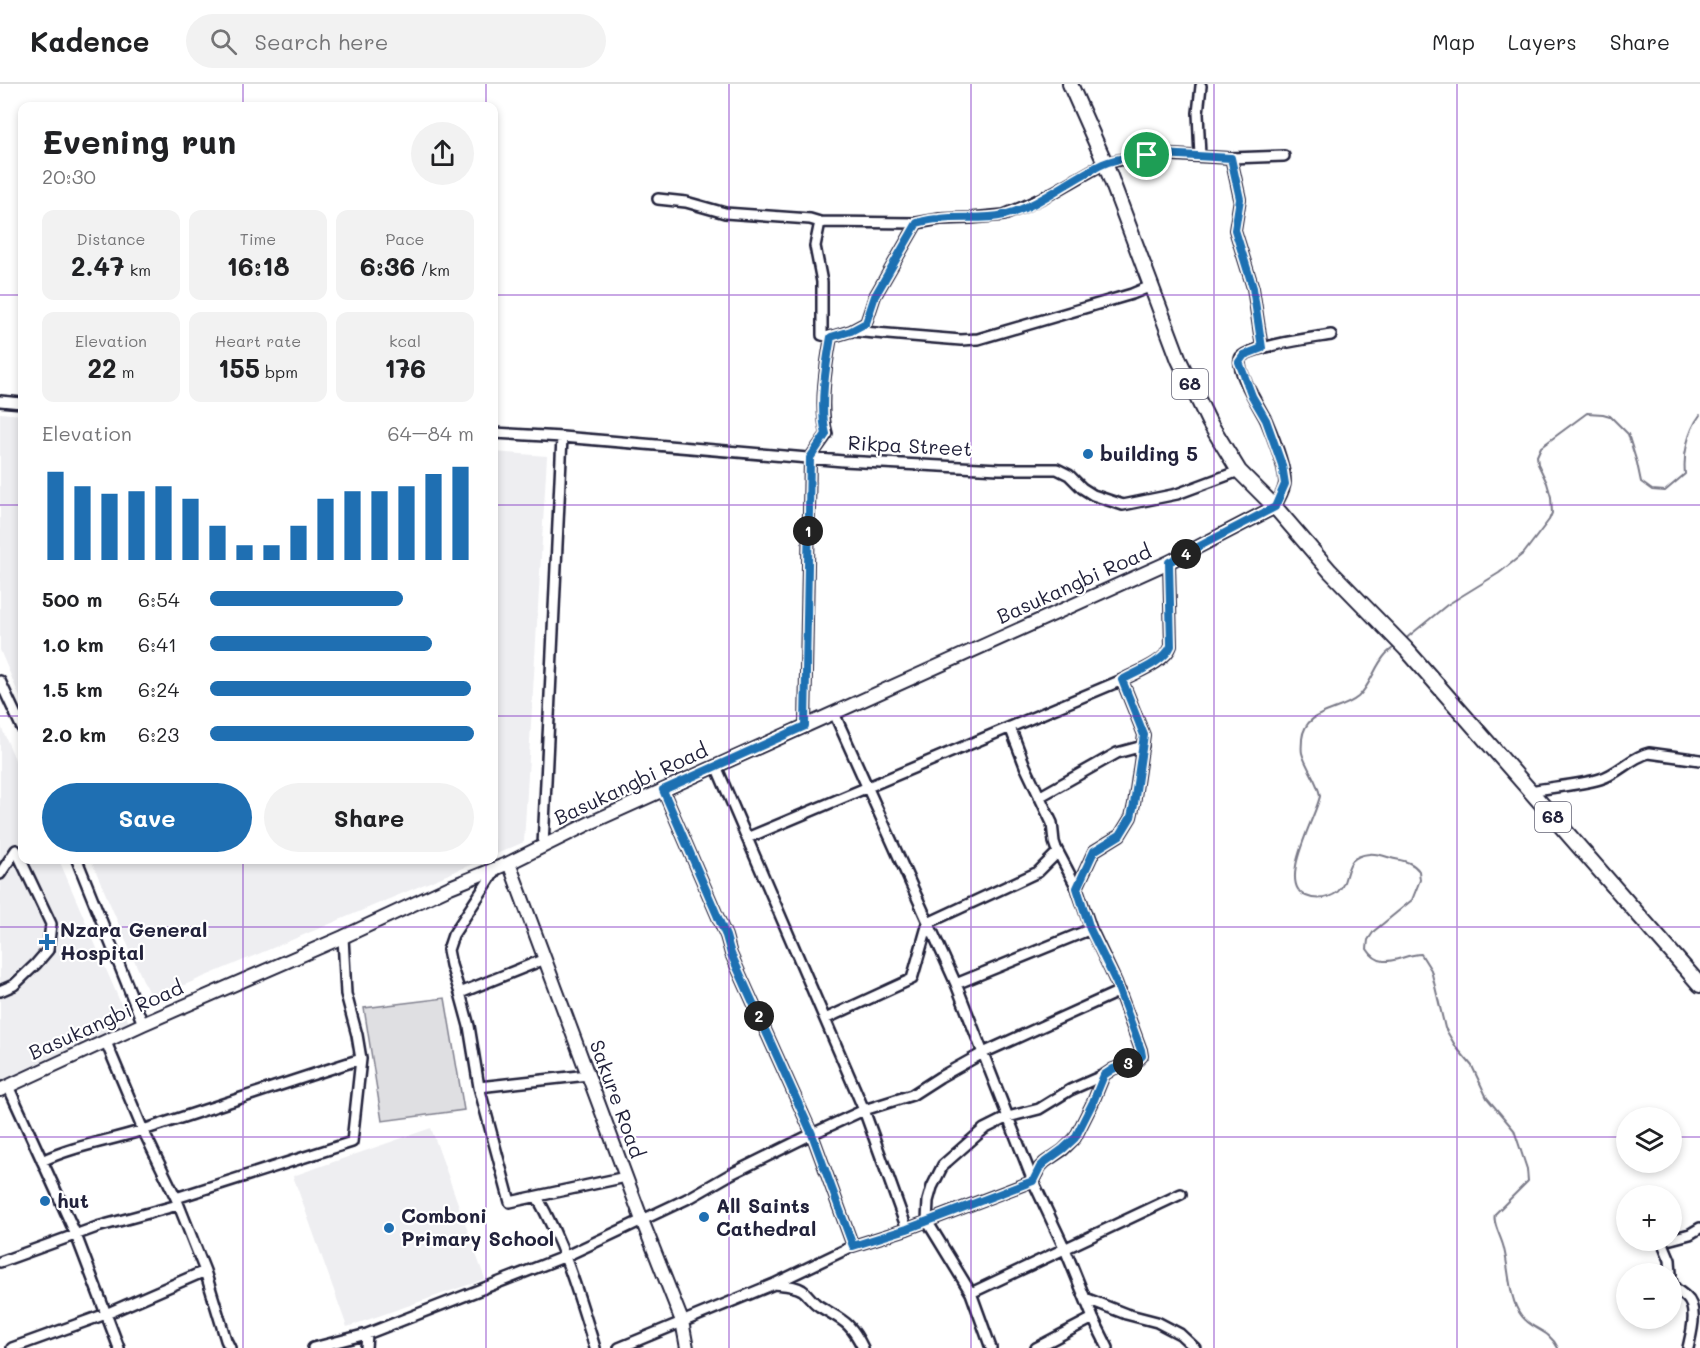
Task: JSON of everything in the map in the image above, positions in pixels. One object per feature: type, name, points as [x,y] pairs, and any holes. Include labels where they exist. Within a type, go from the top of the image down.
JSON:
[{"type":"main road","name":"68","points":[[1070,84],[1105,163],[1179,360],[1209,422],[1239,471],[1275,507],[1330,571],[1392,633],[1700,985]]},
{"type":"street","points":[[1200,156],[1198,118],[1201,86]]},
{"type":"street","points":[[658,199],[687,202],[725,213],[810,219],[820,222],[917,223],[940,219],[1004,215],[1054,192],[1105,163],[1153,154],[1231,158],[1284,156]]},
{"type":"street","points":[[1231,158],[1240,199],[1235,230],[1253,288],[1262,348]]},
{"type":"street","points":[[820,222],[815,246],[822,282],[822,335],[831,337],[851,331],[866,323],[875,296],[917,223]]},
{"type":"street","points":[[851,331],[961,340],[978,339],[1151,286]]},
{"type":"street","points":[[1275,507],[1285,484],[1282,465],[1266,420],[1252,396],[1239,362],[1244,355],[1262,348],[1331,335]]},
{"type":"street","points":[[805,726],[810,458],[826,434],[823,422],[826,368],[831,337]]},
{"type":"street","points":[[0,401],[18,403]]},
{"type":"street","name":"Rikpa Street","points":[[498,434],[562,437],[810,458],[999,469],[1057,469],[1093,495],[1123,505],[1177,494],[1239,471]]},
{"type":"street","points":[[543,846],[562,437]]},
{"type":"street","name":"Basukangbi Road","points":[[4,1088],[450,886],[509,863],[663,790],[1169,562],[1275,507]]},
{"type":"street","points":[[747,838],[1122,680],[1159,660],[1169,652],[1171,646],[1169,562]]},
{"type":"street","points":[[1077,888],[1094,851],[1120,835],[1131,817],[1144,735],[1122,680]]},
{"type":"street","points":[[0,681],[18,719]]},
{"type":"street","points":[[834,713],[956,984],[1033,1181],[1108,1348]]},
{"type":"street","points":[[991,1348],[971,1293],[927,1221],[928,1201],[932,1187],[943,1165],[984,1129],[1008,1117],[1039,1109],[1070,1090],[1113,1069],[1138,1060],[1142,1056],[1120,991],[1090,929],[1077,888],[1054,842],[1052,823],[1024,766],[1010,727]]},
{"type":"street","points":[[1039,796],[1117,753],[1143,746]]},
{"type":"street","points":[[1530,791],[1599,779],[1610,775],[1642,754],[1700,760]]},
{"type":"street","points":[[716,766],[864,1110],[907,1229]]},
{"type":"street","points":[[663,790],[726,936],[731,954],[812,1134],[853,1246]]},
{"type":"street","points":[[0,874],[16,850],[18,854]]},
{"type":"street","points":[[825,1019],[912,979],[928,923],[1038,872],[1058,852]]},
{"type":"street","name":"Sakure Road","points":[[509,863],[682,1321],[687,1348]]},
{"type":"street","points":[[0,991],[14,985],[48,950],[51,924],[23,864]]},
{"type":"street","points":[[79,864],[143,1024]]},
{"type":"street","points":[[497,868],[453,935],[448,950],[469,1026],[479,1087],[510,1202],[626,1177]]},
{"type":"street","points":[[956,984],[1090,929]]},
{"type":"street","points":[[0,1262],[97,1227],[352,1142],[361,1059],[346,994],[343,936]]},
{"type":"street","points":[[460,993],[544,959]]},
{"type":"street","points":[[313,1348],[367,1334],[566,1256],[691,1197],[730,1174],[812,1134],[864,1110],[912,1095],[983,1053],[1120,991]]},
{"type":"street","points":[[106,1042],[143,1130],[177,1202],[205,1272],[230,1348]]},
{"type":"street","points":[[42,1161],[59,1153],[143,1130],[275,1085],[361,1059]]},
{"type":"street","points":[[619,1348],[774,1284],[853,1246],[907,1229],[1033,1181],[1040,1167],[1075,1138],[1104,1075]]},
{"type":"street","points":[[479,1087],[588,1076]]},
{"type":"street","points":[[4,1088],[42,1161],[76,1235],[119,1348]]},
{"type":"street","points":[[971,1293],[1181,1194]]},
{"type":"street","points":[[537,1197],[550,1219],[566,1256],[595,1348]]},
{"type":"street","points":[[1682,1236],[1700,1228]]},
{"type":"street","points":[[12,1348],[106,1314],[205,1272]]},
{"type":"street","points":[[774,1284],[802,1290],[816,1305],[843,1320],[855,1331],[863,1348]]},
{"type":"street","points":[[1682,1294],[1687,1297],[1696,1319],[1688,1348]]},
{"type":"street","points":[[1085,1298],[1126,1314],[1157,1322],[1180,1334],[1195,1348]]},
{"type":"street","points":[[1036,1348],[1054,1343],[1093,1318]]},
{"type":"street","points":[[366,1348],[367,1334]]},
{"type":"shaded area","points":[[0,413],[18,415],[18,693],[0,650]]},
{"type":"shaded area","points":[[498,452],[547,456],[524,842],[498,853]]},
{"type":"shaded area","name":"Nzara General Hospital","points":[[0,724],[18,767],[18,864],[61,864],[130,1025],[0,1085]]},
{"type":"shaded area","points":[[93,864],[472,864],[151,999]]},
{"type":"shaded area","points":[[445,998],[464,1110],[382,1121],[364,1008]]},
{"type":"shaded area","name":"Comboni Primary School","points":[[431,1128],[485,1279],[347,1327],[293,1176]]},
{"type":"waterway","points":[[1404,640],[1447,605],[1499,573],[1524,553],[1549,520],[1552,513],[1551,497],[1537,456],[1541,447],[1587,413],[1610,416],[1628,434],[1641,482],[1652,490],[1665,491],[1685,474],[1687,443],[1700,415]]},
{"type":"waterway","points":[[1397,645],[1382,659],[1358,697],[1316,717],[1304,729],[1302,753],[1320,796],[1300,849],[1295,878],[1298,889],[1306,896],[1323,898],[1333,895],[1342,887],[1350,864],[1362,855],[1377,854],[1403,861],[1410,863],[1419,871],[1420,880],[1412,900],[1374,931],[1368,940],[1367,949],[1373,956],[1385,961],[1421,954],[1431,970],[1445,1028],[1456,1047],[1472,1066],[1487,1098],[1514,1130],[1527,1169],[1528,1181],[1495,1214],[1494,1218],[1503,1245],[1517,1309],[1525,1320],[1550,1337],[1558,1348]]},
{"type":"place","name":"building 5","points":[[1088,454]]},
{"type":"place","name":"Nzara General Hospital","points":[[47,942]]},
{"type":"place","name":"hut","points":[[45,1201]]},
{"type":"place","name":"All Saints Cathedral","points":[[704,1217]]},
{"type":"place","name":"Comboni Primary School","points":[[389,1228]]},
{"type":"route","points":[[1147,155],[1231,158],[1240,199],[1235,230],[1253,288],[1262,348],[1244,355],[1239,362],[1252,396],[1266,420],[1282,465],[1285,484],[1275,507],[1169,562],[1171,646],[1169,652],[1122,680],[1144,735],[1134,804],[1131,817],[1123,832],[1094,851],[1077,888],[1090,929],[1120,991],[1142,1056],[1104,1075],[1075,1138],[1040,1167],[1033,1181],[907,1229],[853,1246],[812,1134],[731,954],[726,936],[663,790],[805,726],[810,458],[826,434],[823,422],[826,368],[831,337],[851,331],[866,323],[875,296],[917,223],[940,219],[1004,215],[1054,192],[1105,163],[1147,155]]}]
